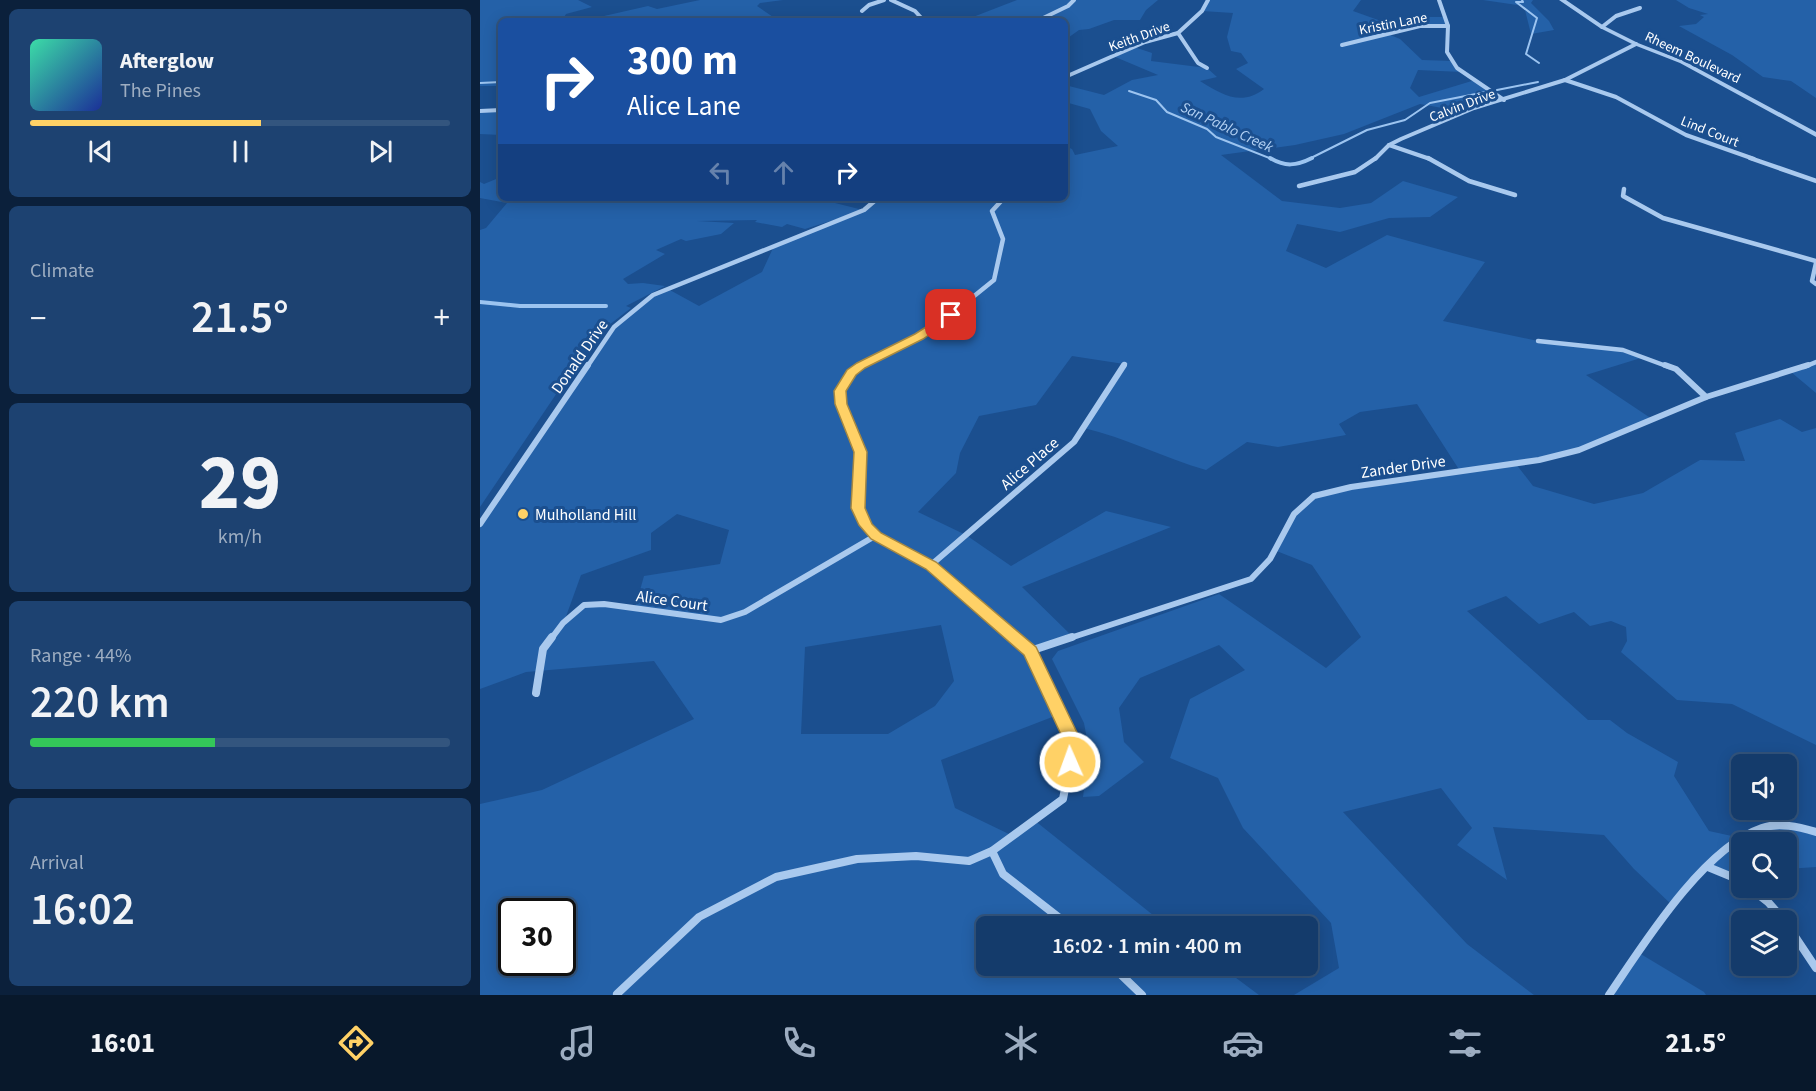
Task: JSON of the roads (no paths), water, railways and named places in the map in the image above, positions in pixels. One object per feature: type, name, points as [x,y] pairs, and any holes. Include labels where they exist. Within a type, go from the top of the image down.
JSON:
[{"type":"street","points":[[862,11],[869,5],[884,0]]},
{"type":"street","points":[[891,0],[915,11],[921,18]]},
{"type":"street","points":[[1043,18],[1068,6],[1074,0]]},
{"type":"street","name":"Keith Drive","points":[[1068,76],[1145,42],[1178,33],[1202,11],[1208,0]]},
{"type":"street","points":[[1439,0],[1448,26],[1447,52],[1457,69],[1504,100]]},
{"type":"street","name":"Rheem Boulevard","points":[[1562,0],[1602,27],[1636,44],[1682,62],[1816,135]]},
{"type":"street","points":[[1602,27],[1616,16],[1640,8]]},
{"type":"street","name":"Kristin Lane","points":[[1342,45],[1420,26],[1448,26]]},
{"type":"street","points":[[1178,33],[1198,63],[1207,68]]},
{"type":"street","name":"Calvin Drive","points":[[1299,186],[1364,168],[1389,145],[1474,108],[1565,80],[1636,44]]},
{"type":"street","name":"Lind Court","points":[[1565,80],[1616,97],[1686,135],[1816,182]]},
{"type":"street","points":[[480,111],[498,110]]},
{"type":"street","points":[[1389,145],[1425,156],[1469,181],[1515,195]]},
{"type":"street","points":[[1624,189],[1623,196],[1632,203],[1663,218],[1816,262],[1812,281],[1816,284]]},
{"type":"street","name":"Donald Drive","points":[[480,524],[614,327],[653,295],[864,210],[874,201]]},
{"type":"street","points":[[617,994],[699,917],[776,877],[857,859],[916,856],[969,861],[992,851],[1063,799],[1074,743],[1030,651],[931,565],[876,536],[866,525],[858,508],[860,452],[841,404],[840,391],[851,373],[861,365],[937,326],[994,280],[1003,239],[992,211],[1001,201]]},
{"type":"street","points":[[1538,340],[1623,350],[1676,369],[1706,397]]},
{"type":"street","name":"Zander Drive","points":[[1030,651],[1251,579],[1270,559],[1294,514],[1314,496],[1351,487],[1539,460],[1579,450],[1706,397],[1791,372],[1816,362]]},
{"type":"street","name":"Alice Place","points":[[931,565],[1074,442],[1125,364]]},
{"type":"street","name":"Alice Court","points":[[536,693],[543,649],[563,623],[584,605],[604,604],[722,620],[745,612],[876,536]]},
{"type":"street","points":[[1610,995],[1672,905],[1708,867],[1742,838],[1761,828],[1788,825],[1816,832]]},
{"type":"street","points":[[992,851],[1003,874],[1057,916]]},
{"type":"street","points":[[1708,867],[1731,876]]},
{"type":"street","points":[[1763,898],[1775,910]]},
{"type":"street","points":[[1797,939],[1816,968]]},
{"type":"street","points":[[1122,976],[1142,995]]},
{"type":"waterway","name":"San Pablo Creek","points":[[1522,0],[1523,2],[1516,2],[1537,18],[1526,54],[1539,63]]},
{"type":"waterway","points":[[480,83],[498,82]]},
{"type":"waterway","name":"San Pablo Creek","points":[[1497,90],[1538,82]]},
{"type":"waterway","name":"San Pablo Creek","points":[[1129,91],[1156,100],[1167,112],[1207,129],[1216,137],[1272,159]]},
{"type":"waterway","name":"San Pablo Creek","points":[[1309,159],[1367,130],[1405,120],[1430,103],[1486,92]]},
{"type":"waterway","name":"San Pablo Creek","points":[[1270,158],[1291,164],[1312,158]]},
{"type":"waterway","points":[[480,302],[520,306],[606,306]]},
{"type":"place","name":"Mulholland Hill","points":[[523,514]]}]
